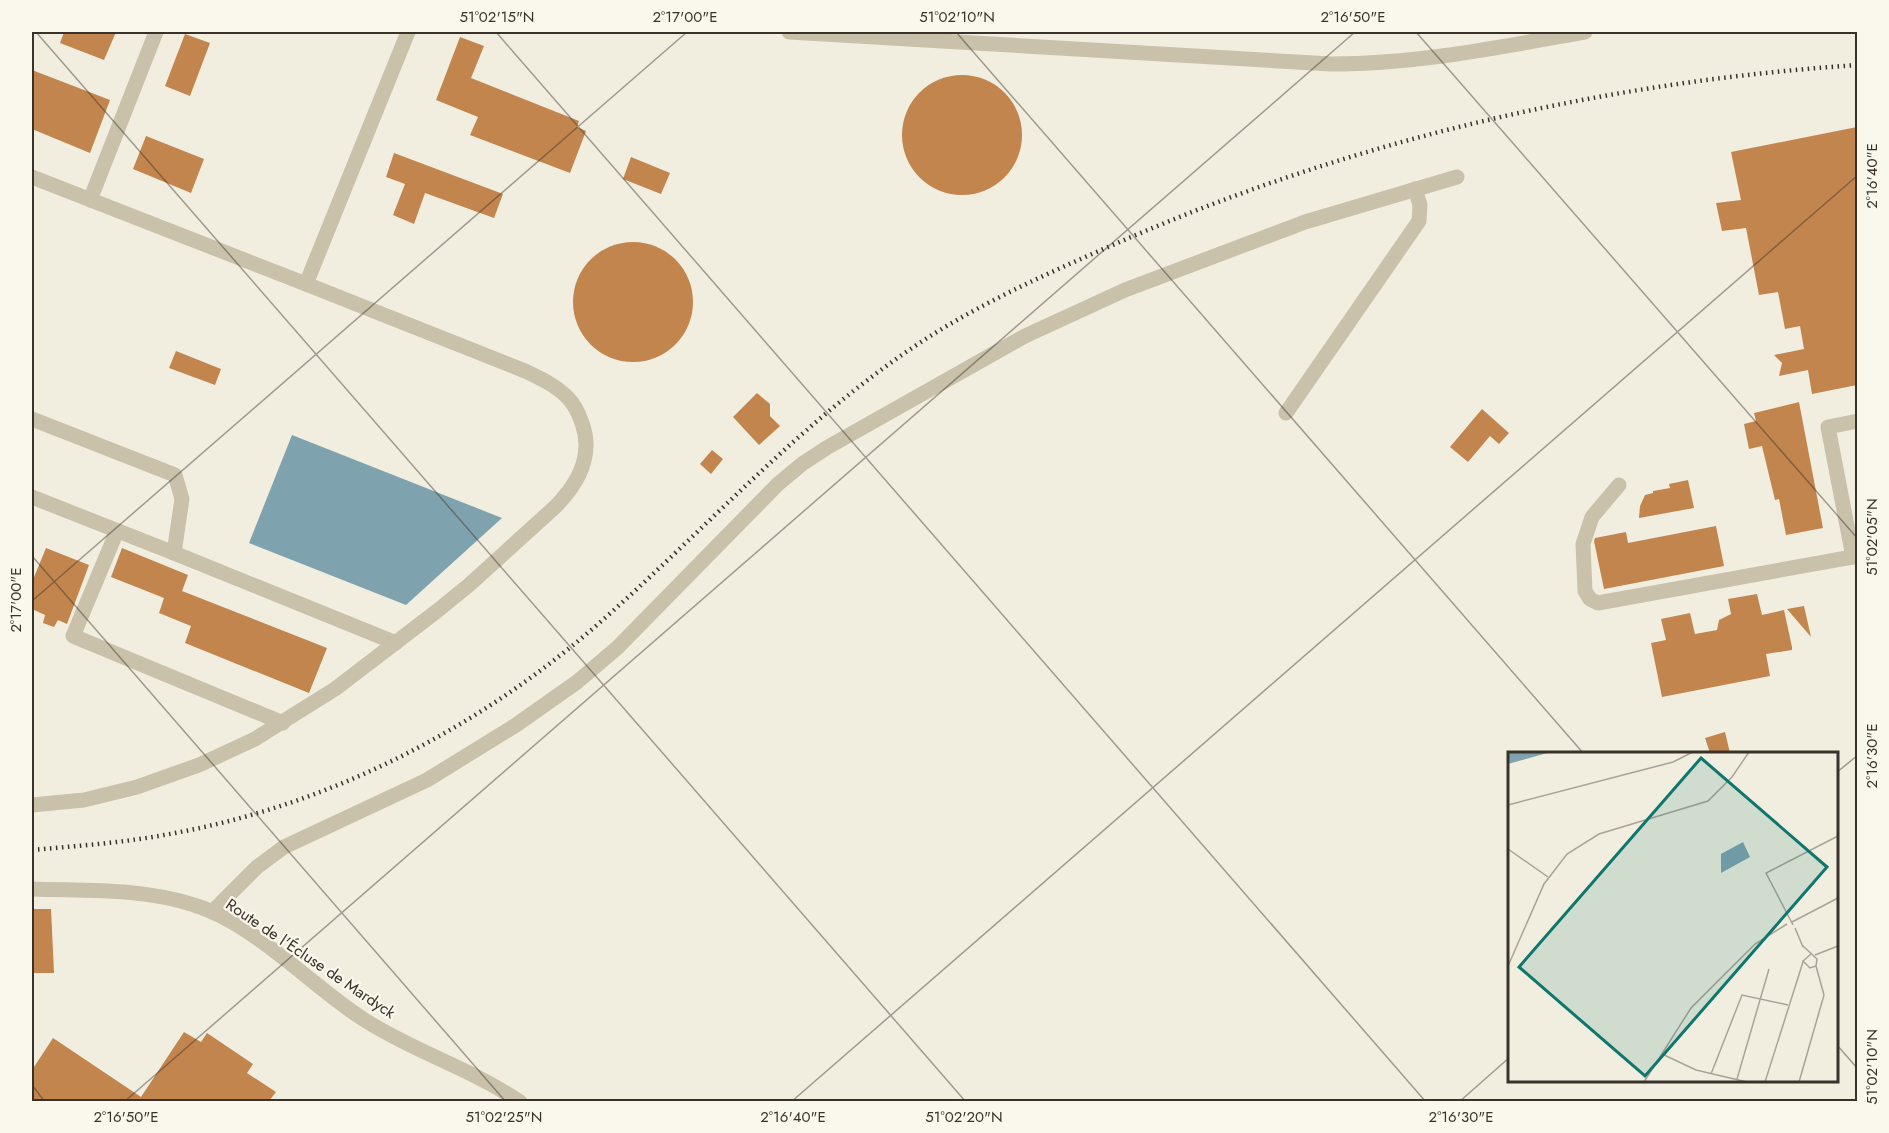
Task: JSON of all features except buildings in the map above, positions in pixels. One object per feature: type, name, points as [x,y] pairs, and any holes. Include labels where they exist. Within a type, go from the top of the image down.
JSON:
[{"type":"street","points":[[90,200],[156,32]]},
{"type":"street","points":[[306,284],[408,32]]},
{"type":"street","points":[[789,32],[1331,64],[1411,61],[1585,32]]},
{"type":"street","points":[[32,177],[525,370],[570,399],[584,429],[586,446],[584,462],[578,478],[563,498],[459,594],[335,689],[283,723],[213,759],[137,787],[84,800],[32,805]]},
{"type":"street","points":[[212,912],[257,867],[284,847],[427,780],[522,721],[572,686],[617,648],[778,484],[819,452],[1025,336],[1097,302],[1284,229],[1457,177]]},
{"type":"street","points":[[1286,413],[1419,221],[1420,205],[1415,189]]},
{"type":"street","points":[[32,419],[175,475],[182,499],[174,553]]},
{"type":"street","points":[[1619,485],[1592,517],[1583,544],[1585,591],[1590,599],[1598,603],[1855,557],[1828,427],[1857,421]]},
{"type":"street","points":[[32,497],[396,643]]},
{"type":"street","points":[[117,531],[73,636],[283,723]]},
{"type":"street","name":"Route de l'Écluse de Mardyck","points":[[32,889],[110,892],[158,897],[196,905],[212,912],[266,945],[363,1020],[469,1072],[520,1101]]},
{"type":"water","points":[[292,435],[502,518],[406,605],[249,543]]},
{"type":"railway","points":[[32,850],[148,838],[226,822],[288,804],[347,781],[405,754],[461,723],[515,689],[566,651],[652,575],[797,438],[874,375],[915,346],[988,303],[1115,244],[1204,207],[1294,175],[1478,122],[1572,102],[1667,86],[1762,73],[1858,65]]}]
